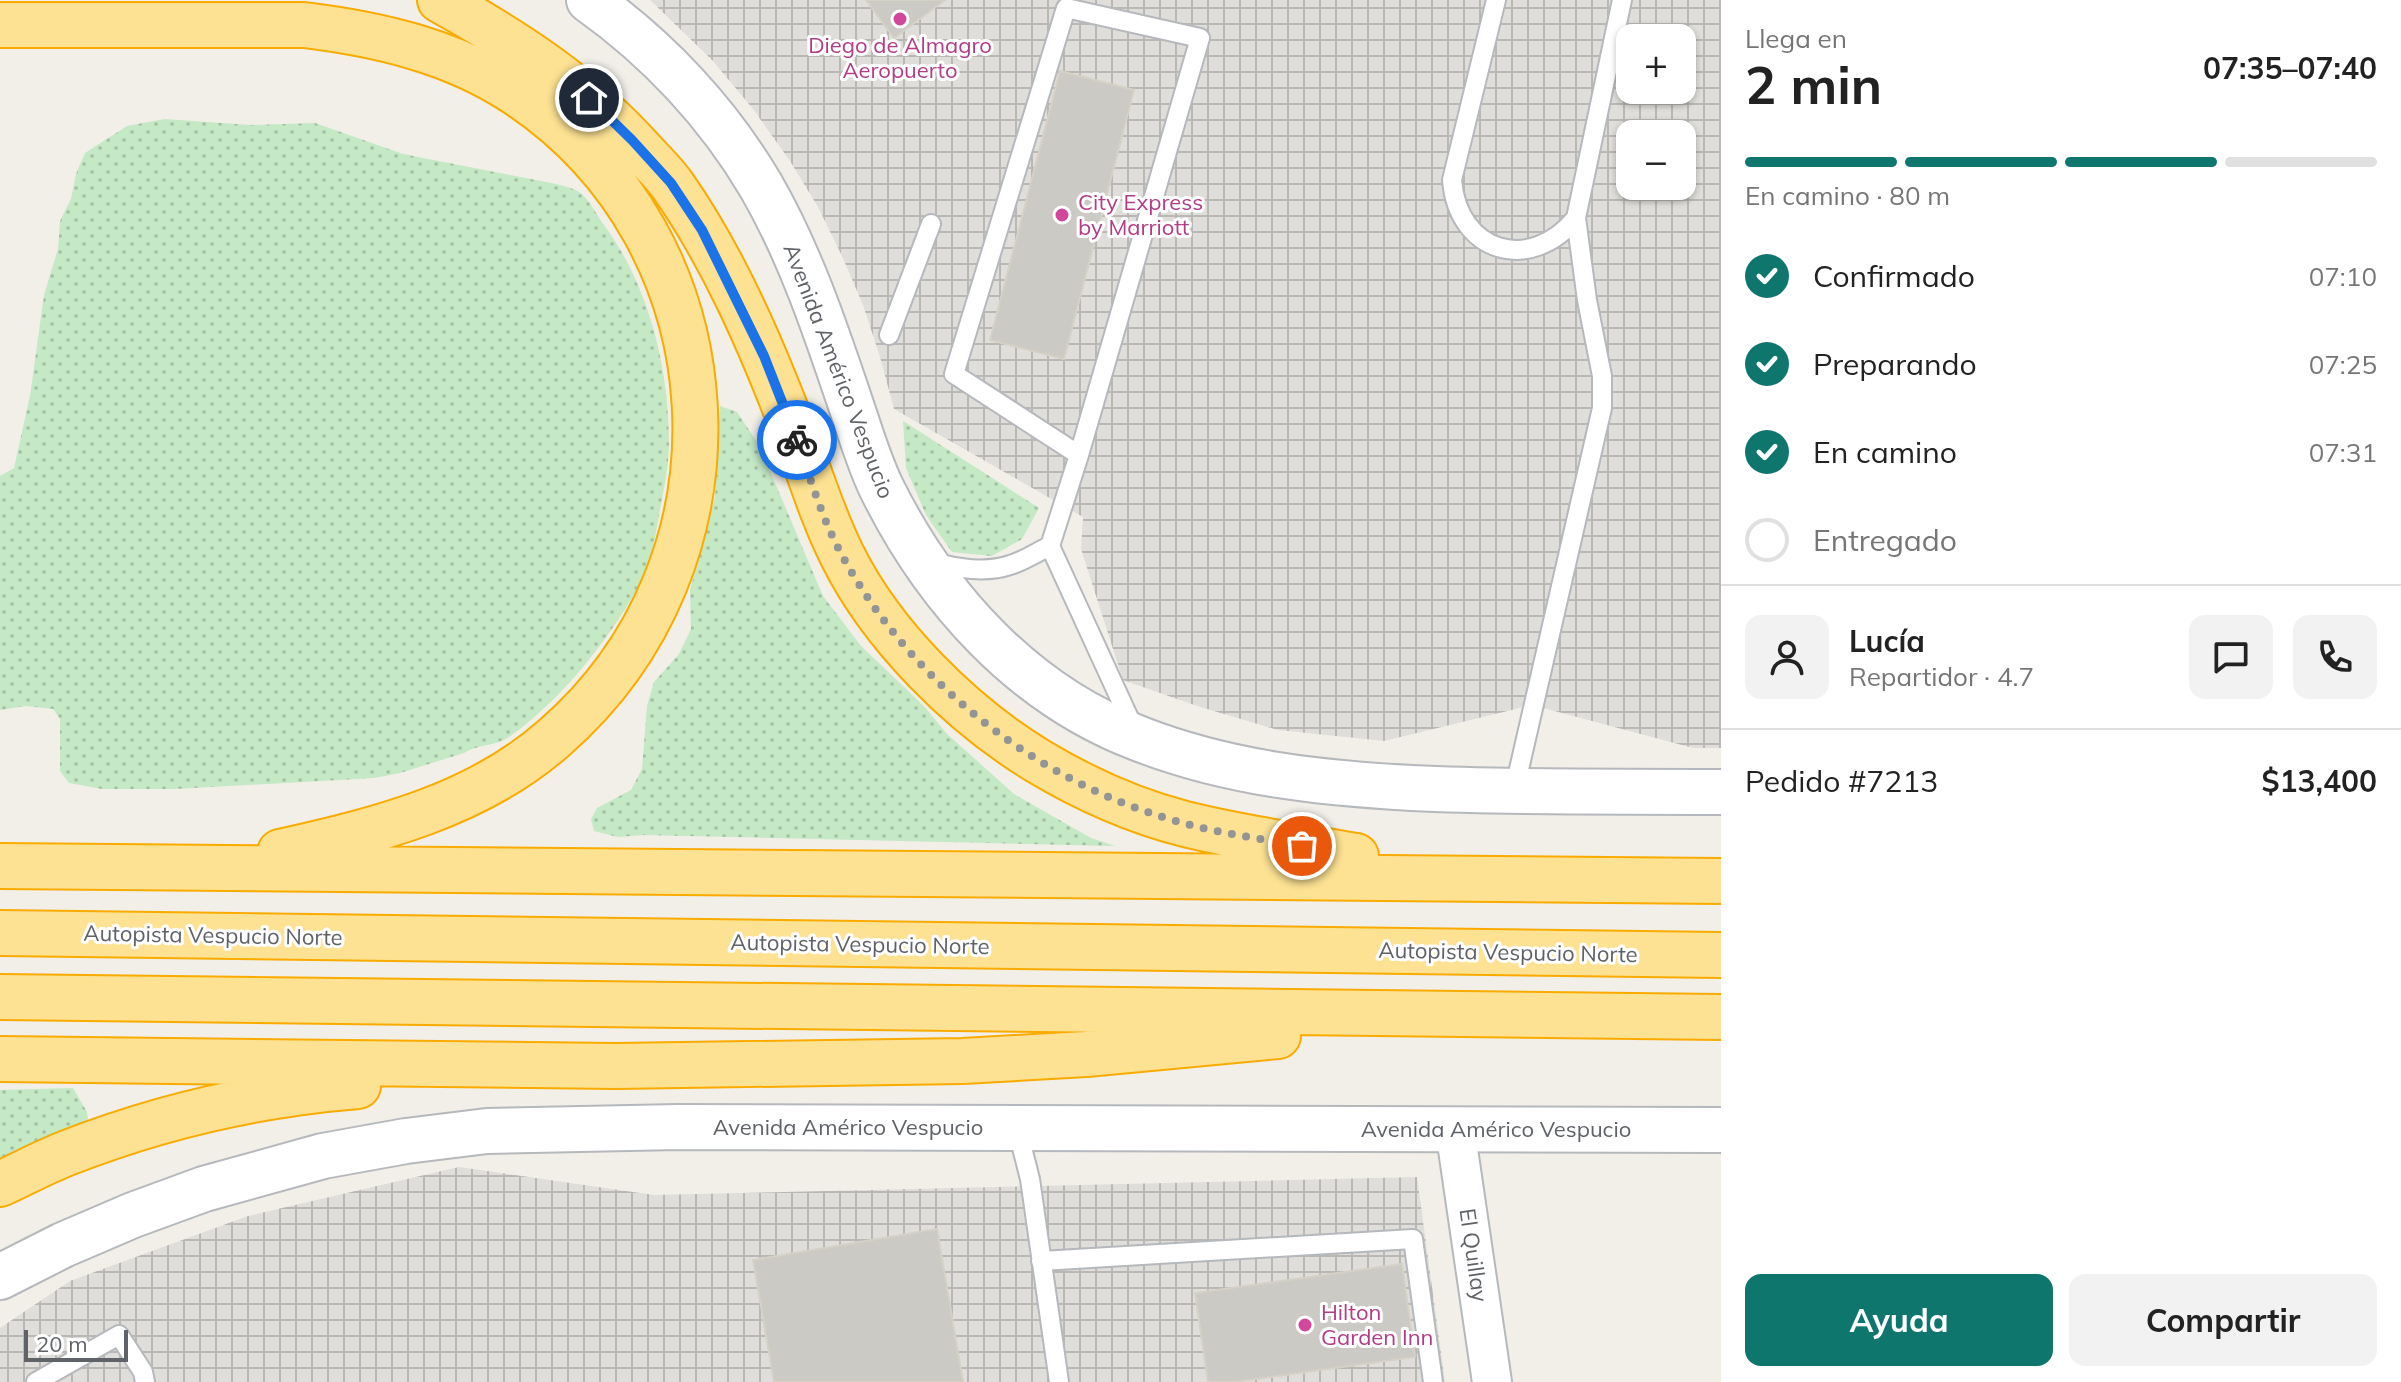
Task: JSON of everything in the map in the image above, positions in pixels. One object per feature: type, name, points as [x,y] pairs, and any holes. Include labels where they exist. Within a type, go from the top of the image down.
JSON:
[{"type":"highway","points":[[440,0],[539,61],[589,98],[671,183],[702,230],[764,356],[842,557],[894,633],[958,700],[1038,760],[1085,786],[1134,807],[1185,824],[1476,878]]},
{"type":"highway","points":[[0,25],[304,25],[388,39],[429,51],[472,69],[514,92],[543,114],[601,169],[650,240],[669,280],[683,322],[696,408],[696,437],[691,494],[683,534],[654,611],[633,647],[581,713],[554,739],[513,769],[462,798],[431,811],[331,840],[263,856],[194,867]]},
{"type":"highway","points":[[0,866],[1721,881]]},
{"type":"highway","name":"Autopista Vespucio Norte","points":[[0,933],[1721,955]]},
{"type":"highway","points":[[0,997],[1721,1017]]},
{"type":"highway","points":[[0,1059],[616,1066],[1019,1059],[1508,1014]]},
{"type":"highway","points":[[0,1184],[66,1154],[147,1126],[228,1105],[325,1088],[616,1066]]},
{"type":"street","name":"Avenida Américo Vespucio","points":[[589,0],[634,34],[688,88],[717,122],[760,185],[795,254],[879,482],[920,557],[978,629],[1047,688],[1085,713],[1138,739],[1194,758],[1275,776],[1372,785],[1514,791],[1721,792]]},
{"type":"street","name":"Avenida Américo Vespucio","points":[[0,1277],[63,1245],[204,1189],[323,1156],[487,1131],[568,1128],[1721,1130]]},
{"type":"street","name":"El Quillay","points":[[1455,1129],[1492,1382]]},
{"type":"lane","points":[[1496,0],[1452,180],[1453,198],[1460,216],[1471,231],[1503,248],[1519,250],[1544,245],[1565,231],[1576,218]]},
{"type":"lane","points":[[1514,791],[1602,408],[1602,376],[1587,300],[1576,218],[1622,0]]},
{"type":"lane","points":[[1079,455],[954,374],[1066,8],[1200,38],[1079,455],[1050,546],[1138,739]]},
{"type":"lane","points":[[889,335],[931,224]]},
{"type":"lane","points":[[920,557],[945,565],[990,568],[1009,566],[1050,546]]},
{"type":"lane","points":[[1017,1128],[1030,1179],[1059,1382]]},
{"type":"lane","points":[[1041,1261],[1413,1239],[1433,1382]]},
{"type":"lane","points":[[36,1382],[119,1335],[143,1372],[145,1382]]},
{"type":"shaded area","points":[[650,0],[1721,0],[1721,748],[1693,748],[1532,705],[1384,741],[1278,730],[1123,680],[1081,549],[1083,517],[894,409],[863,305],[842,256],[818,207],[753,109],[712,60]]},
{"type":"shaded area","points":[[459,1167],[654,1195],[1417,1177],[1445,1382],[0,1382],[0,1328],[70,1281],[248,1216]]},
{"type":"green space","points":[[165,119],[250,125],[315,123],[403,154],[565,186],[586,198],[620,249],[644,301],[665,386],[669,452],[653,548],[642,580],[630,601],[584,666],[548,705],[504,740],[400,773],[374,778],[175,789],[102,789],[69,783],[60,771],[60,719],[53,709],[26,706],[0,710],[0,476],[14,468],[30,396],[44,295],[58,249],[60,221],[71,199],[76,174],[85,153],[127,126]]},
{"type":"green space","points":[[720,406],[737,412],[759,445],[823,596],[861,646],[924,706],[947,734],[1014,794],[1091,838],[1115,846],[642,835],[618,837],[594,831],[591,819],[597,808],[631,790],[642,769],[647,706],[654,682],[679,654],[691,629],[690,590],[715,497]]},
{"type":"green space","points":[[903,421],[1039,508],[1022,539],[992,556],[952,552],[926,515],[906,468]]},
{"type":"green space","points":[[73,1088],[87,1112],[88,1120],[79,1131],[0,1174],[0,1090]]},
{"type":"building","name":"Diego de Almagro Aeropuerto","points":[[866,0],[945,0],[894,38]]},
{"type":"building","name":"City Express by Marriott","points":[[1060,71],[1134,90],[1064,359],[990,340]]},
{"type":"building","points":[[937,1229],[963,1382],[774,1382],[753,1260]]},
{"type":"building","name":"Hilton Garden Inn","points":[[1402,1264],[1415,1357],[1234,1382],[1208,1382],[1195,1293]]},
{"type":"way so far","points":[[797,440],[842,557],[867,596],[925,668],[994,730],[1038,760],[1085,786],[1134,807],[1185,824],[1302,846]]},
{"type":"place","name":"Diego de Almagro Aeropuerto","points":[[900,19]]},
{"type":"place","name":"City Express by Marriott","points":[[1062,215]]},
{"type":"place","name":"Hilton Garden Inn","points":[[1305,1325]]},
{"type":"route","points":[[589,98],[671,183],[702,230],[764,356],[797,440]]}]
